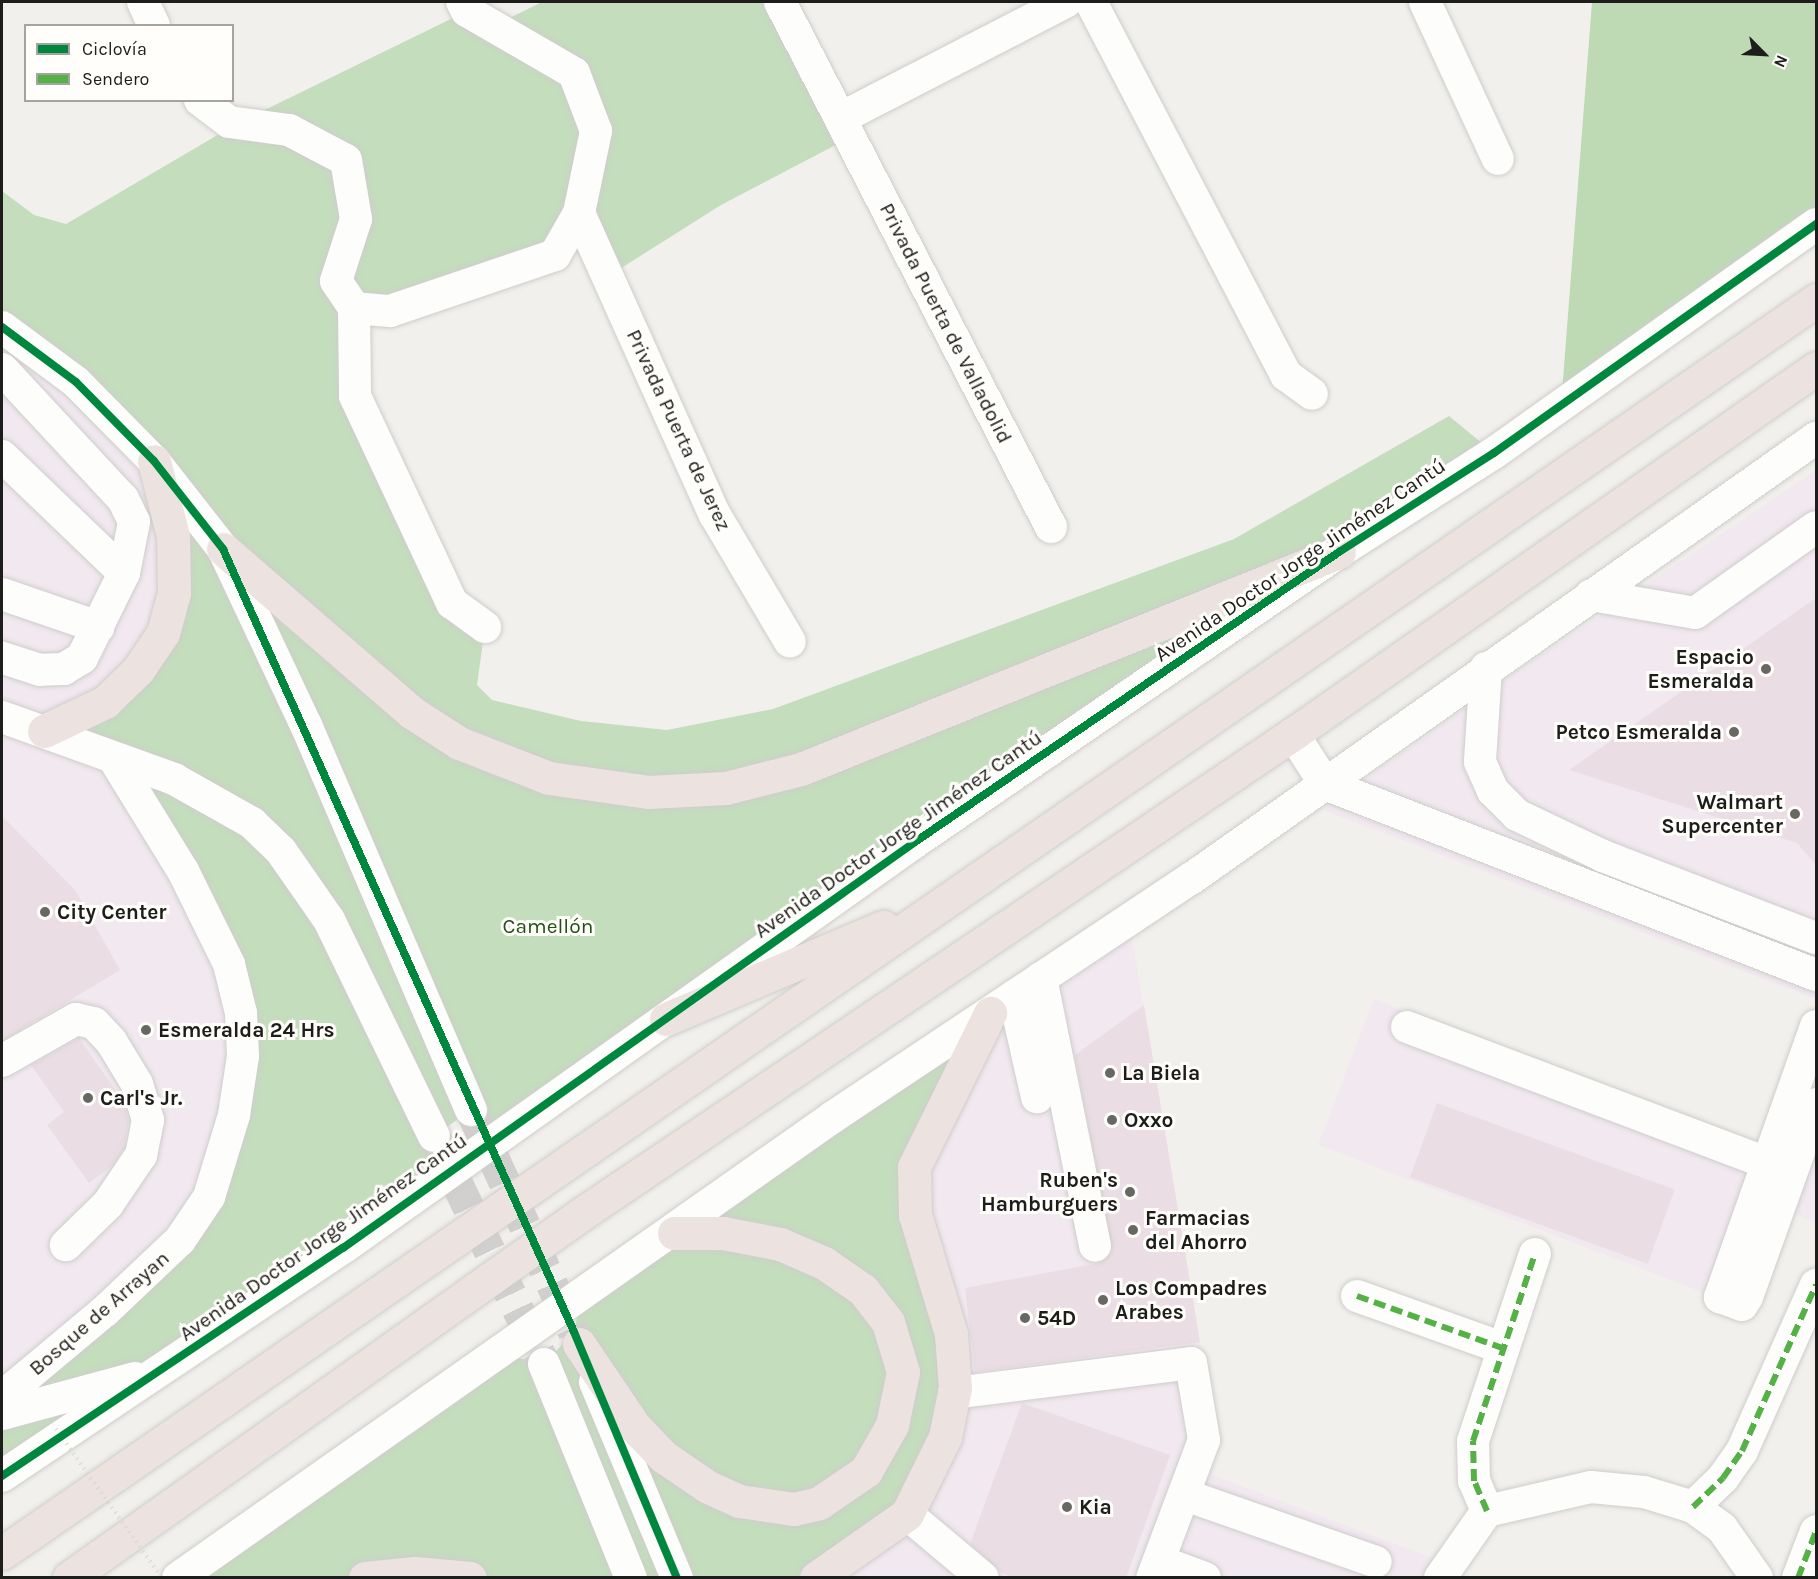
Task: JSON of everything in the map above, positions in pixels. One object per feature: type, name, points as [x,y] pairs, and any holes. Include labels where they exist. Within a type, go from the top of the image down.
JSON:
[{"type":"main road","points":[[2,1553],[535,1180],[946,901],[1816,300]]},
{"type":"main road","points":[[69,1578],[583,1213],[1293,734],[1816,368]]},
{"type":"main road","points":[[44,731],[105,702],[138,670],[163,633],[174,592],[173,536],[154,461]]},
{"type":"main road","points":[[223,549],[411,712],[459,743],[549,778],[648,792],[726,788],[801,769],[1339,552]]},
{"type":"main road","points":[[666,1019],[946,901]]},
{"type":"main road","points":[[816,1578],[907,1514],[945,1437],[954,1393],[951,1334],[915,1215],[912,1188],[923,1143],[1002,1004]]},
{"type":"main road","points":[[577,1338],[635,1427],[664,1457],[708,1487],[739,1500],[794,1509],[819,1503],[866,1471],[891,1425],[903,1372],[888,1322],[863,1290],[824,1263],[780,1244],[723,1233],[674,1233]]},
{"type":"main road","points":[[365,1578],[470,1578]]},
{"type":"street","points":[[143,2],[153,24]]},
{"type":"street","points":[[354,308],[390,311],[555,255],[579,213],[596,131],[574,74],[467,11],[462,2]]},
{"type":"street","name":"Privada Puerta de Valladolid","points":[[780,2],[1052,527]]},
{"type":"street","points":[[841,118],[1066,2]]},
{"type":"street","points":[[1091,2],[1286,375],[1312,394]]},
{"type":"street","points":[[1425,2],[1498,159]]},
{"type":"street","points":[[1443,39],[1447,2]]},
{"type":"street","points":[[203,102],[229,122],[289,130],[346,160],[356,219],[336,281],[354,308],[355,396],[452,603],[485,627]]},
{"type":"street","name":"Privada Puerta de Jerez","points":[[579,213],[715,515],[790,642]]},
{"type":"street","name":"Avenida Doctor Jorge Jiménez Cantú","points":[[2,1476],[162,1371],[1339,552],[1494,453],[1816,224]]},
{"type":"street","points":[[2,327],[76,382],[154,461],[223,549],[306,725],[471,1110]]},
{"type":"street","points":[[2,369],[123,499],[134,522],[124,573],[82,658],[64,669],[40,670],[2,658]]},
{"type":"street","points":[[178,1578],[674,1233],[832,1117],[1325,784],[1486,668],[1816,438]]},
{"type":"street","points":[[2,456],[124,573]]},
{"type":"street","points":[[1591,595],[1695,613],[1816,527]]},
{"type":"street","points":[[2,594],[98,627]]},
{"type":"street","points":[[1486,668],[1480,762],[1493,791],[1517,815],[1603,856],[1816,938]]},
{"type":"street","points":[[2,717],[44,731],[116,762],[174,779],[214,799],[252,823],[281,851],[329,920],[434,1136]]},
{"type":"street","points":[[2,739],[44,731]]},
{"type":"street","points":[[1293,734],[1325,784],[1816,975]]},
{"type":"street","name":"Bosque de Arrayan","points":[[2,1397],[180,1240],[213,1187],[234,1115],[243,1056],[241,1013],[228,964],[188,880],[116,762]]},
{"type":"street","points":[[1041,978],[1095,1246]]},
{"type":"street","points":[[1002,1004],[1037,1097]]},
{"type":"street","points":[[2,1061],[76,1018],[94,1023],[111,1041],[137,1084],[148,1120],[141,1155],[108,1204],[66,1245]]},
{"type":"street","points":[[1816,1026],[1720,1298],[1742,1305],[1816,1104]]},
{"type":"street","points":[[1407,1027],[1766,1163]]},
{"type":"street","points":[[1487,1511],[1474,1481],[1473,1441],[1535,1254]]},
{"type":"street","points":[[1693,1507],[1724,1478],[1742,1451],[1816,1285]]},
{"type":"street","points":[[1357,1296],[1502,1348]]},
{"type":"street","points":[[577,1338],[677,1578]]},
{"type":"street","points":[[954,1393],[1191,1363],[1204,1440],[1156,1569],[1205,1578]]},
{"type":"street","points":[[544,1364],[631,1578]]},
{"type":"street","points":[[2,1414],[162,1371]]},
{"type":"street","points":[[1440,1578],[1487,1511],[1591,1487],[1644,1492],[1693,1507],[1722,1528],[1757,1578]]},
{"type":"street","points":[[1185,1495],[1376,1562]]},
{"type":"street","points":[[907,1514],[983,1578]]},
{"type":"street","points":[[1798,1578],[1816,1530]]},
{"type":"path","points":[[56,1429],[162,1578]]},
{"type":"shaded area","points":[[2,327],[154,461],[173,536],[116,762],[241,1013],[209,1197],[2,1397]]},
{"type":"shaded area","name":"Espacio Esmeralda","points":[[1816,470],[1816,999],[1323,810],[1513,674]]},
{"type":"shaded area","points":[[1129,920],[1200,1342],[1212,1449],[1202,1471],[1446,1563],[1440,1577],[816,1578],[912,1188],[990,1013]]},
{"type":"shaded area","points":[[1374,999],[1771,1151],[1715,1297],[1318,1145]]},
{"type":"shaded area","points":[[1816,1144],[1816,1222],[1789,1212]]},
{"type":"green space","name":"Camellón","points":[[542,2],[780,2],[851,137],[721,205],[607,277],[579,214],[555,255],[354,308],[355,396],[452,603],[485,627],[477,685],[492,700],[581,721],[667,730],[773,709],[1234,539],[1449,416],[1494,453],[487,1145],[471,1110],[434,1136],[447,1174],[2,1476],[2,1397],[196,1219],[241,1013],[116,762],[44,731],[163,633],[154,461],[2,327],[2,191],[34,215],[66,224],[238,123],[467,11],[493,26]]},
{"type":"green space","points":[[1592,2],[1816,2],[1816,224],[1561,406]]},
{"type":"green space","points":[[990,1013],[914,1167],[951,1334],[928,1476],[816,1577],[178,1578],[498,1353],[544,1364],[574,1332],[582,1295]]},
{"type":"building","name":"Espacio Esmeralda","points":[[1816,598],[1816,865],[1797,843],[1569,770]]},
{"type":"building","name":"City Center","points":[[2,816],[75,890],[120,970],[2,1041]]},
{"type":"building","points":[[1144,1005],[1200,1342],[975,1372],[965,1288],[1099,1263],[1112,1252],[1075,1055]]},
{"type":"building","name":"Carl's Jr.","points":[[79,1038],[123,1101],[129,1121],[124,1148],[112,1166],[89,1183],[47,1125],[64,1112],[31,1065]]},
{"type":"building","points":[[1437,1103],[1675,1190],[1648,1264],[1410,1177]]},
{"type":"building","name":"Kia","points":[[1022,1403],[1170,1455],[1126,1578],[1014,1578],[1000,1572],[970,1544]]},
{"type":"tunnel","points":[[471,1110],[574,1332]]},
{"type":"tunnel","points":[[434,1136],[544,1364]]},
{"type":"marked path","points":[[1487,1511],[1474,1481],[1473,1441],[1535,1254]]},
{"type":"marked path","points":[[1693,1507],[1723,1478],[1742,1451],[1816,1285]]},
{"type":"marked path","points":[[1357,1296],[1502,1348]]},
{"type":"marked path","points":[[1798,1578],[1816,1531]]},
{"type":"cycle path","points":[[2,1476],[343,1248],[915,842],[1339,552],[1494,453],[1816,224]]},
{"type":"cycle path","points":[[2,327],[76,382],[154,461],[223,549],[574,1332],[677,1578]]},
{"type":"place","name":"Espacio Esmeralda","points":[[1766,669]]},
{"type":"place","name":"Petco Esmeralda","points":[[1734,732]]},
{"type":"place","name":"Walmart Supercenter","points":[[1795,814]]},
{"type":"place","name":"City Center","points":[[45,912]]},
{"type":"place","name":"Esmeralda 24 Hrs","points":[[146,1030]]},
{"type":"place","name":"La Biela","points":[[1110,1073]]},
{"type":"place","name":"Carl's Jr.","points":[[88,1098]]},
{"type":"place","name":"Oxxo","points":[[1112,1120]]},
{"type":"place","name":"Ruben's Hamburguers","points":[[1130,1192]]},
{"type":"place","name":"Farmacias del Ahorro","points":[[1133,1230]]},
{"type":"place","name":"Los Compadres Arabes","points":[[1103,1300]]},
{"type":"place","name":"54D","points":[[1025,1318]]},
{"type":"place","name":"Kia","points":[[1067,1507]]}]
